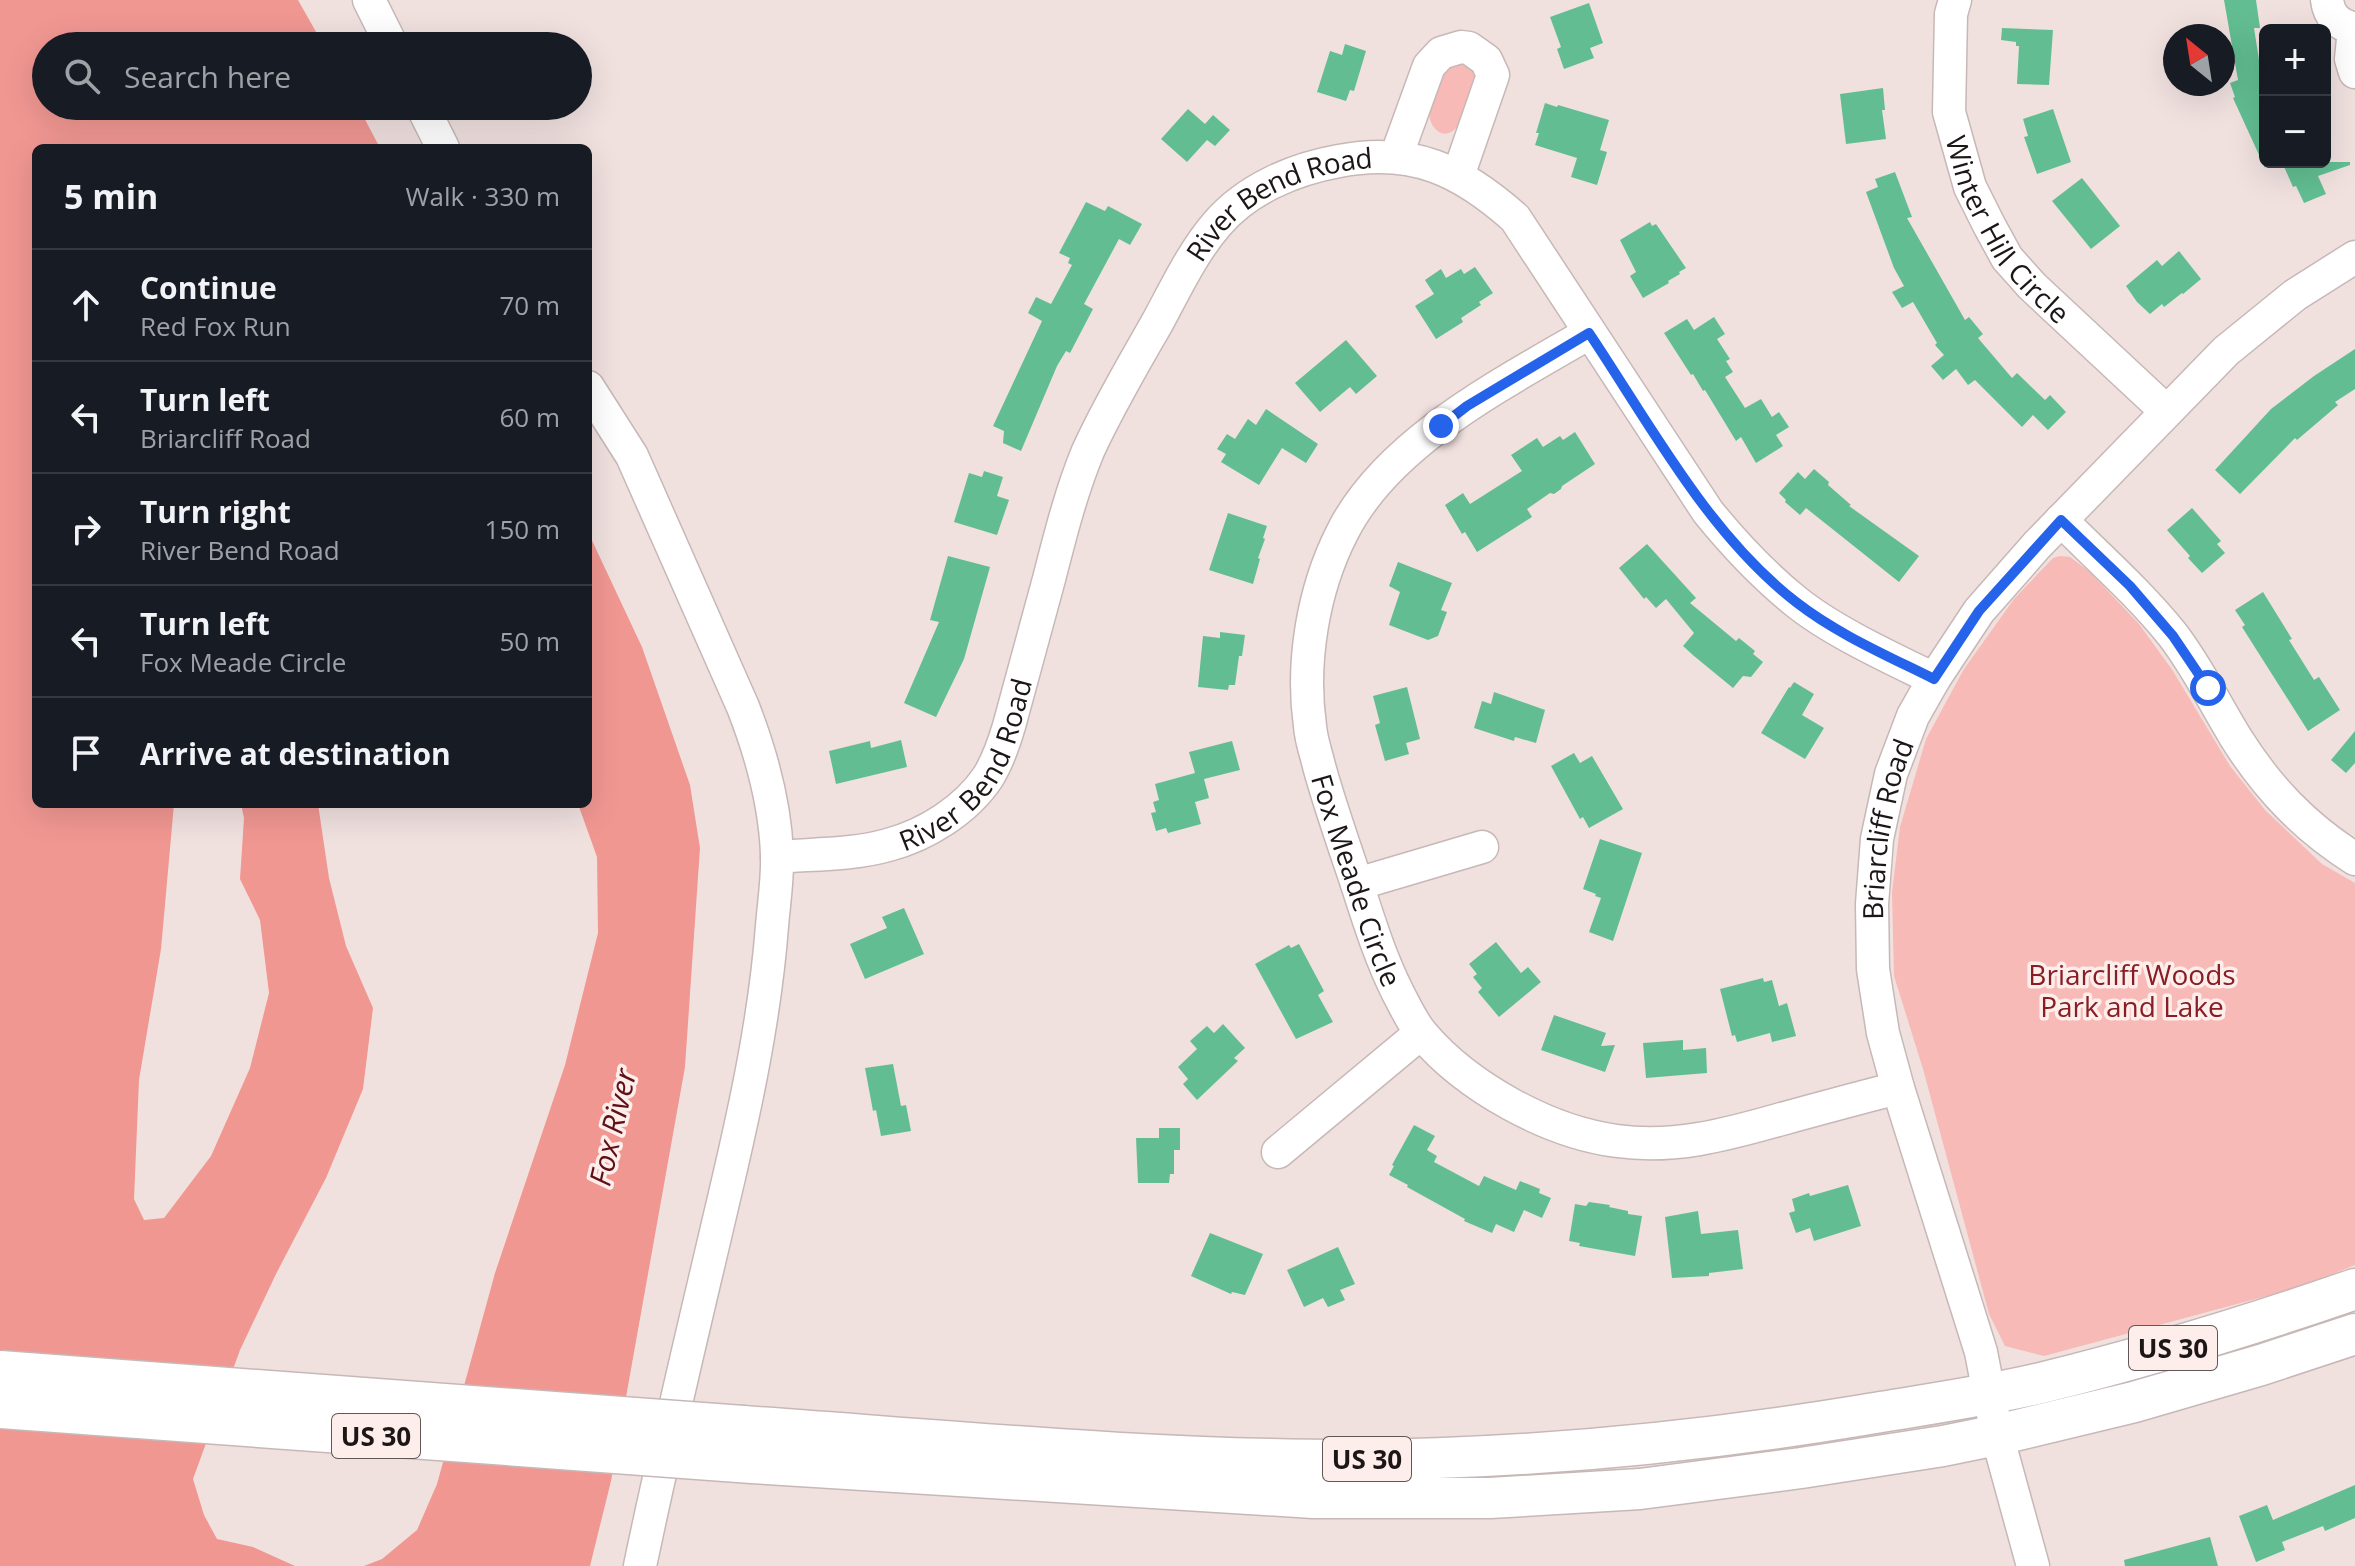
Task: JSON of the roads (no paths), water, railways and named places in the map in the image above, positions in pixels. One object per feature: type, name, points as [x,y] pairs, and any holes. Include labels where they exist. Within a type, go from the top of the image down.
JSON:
[{"type":"main road","name":"US 30","points":[[0,1408],[748,1444],[1347,1460],[1556,1453],[1672,1443],[1785,1428],[1988,1394],[2157,1352],[2258,1323],[2355,1289]]},
{"type":"main road","name":"US 30","points":[[0,1371],[1313,1498],[1490,1498],[1669,1485],[1943,1446],[2148,1398],[2355,1334]]},
{"type":"street","name":"Winter Hill Circle","points":[[1955,0],[1951,14],[1949,112],[1970,187],[1989,225],[2007,258],[2032,286],[2166,411]]},
{"type":"street","points":[[2327,0],[2327,8],[2333,18],[2343,26],[2355,29],[2351,59],[2355,72]]},
{"type":"street","points":[[380,3],[388,32]]},
{"type":"street","points":[[1396,157],[1431,63],[1445,50],[1469,48],[1486,60],[1493,75],[1458,176]]},
{"type":"street","points":[[429,120],[441,144]]},
{"type":"street","name":"River Bend Road","points":[[777,857],[875,848],[917,835],[946,819],[987,779],[1000,754],[1009,726],[1062,528],[1088,453],[1105,415],[1193,257],[1217,224],[1240,203],[1293,172],[1338,161],[1396,157],[1431,164],[1488,194],[1515,218],[1708,512],[1738,548],[1796,602],[1837,628],[1934,679]]},
{"type":"street","name":"Briarcliff Road","points":[[2033,1566],[1997,1435],[1981,1352],[1883,1033],[1873,969],[1872,904],[1877,839],[1891,774],[1913,716],[1979,611],[2061,520],[2166,411],[2241,339],[2295,295],[2355,257]]},
{"type":"street","name":"Fox Meade Circle","points":[[1589,333],[1467,406],[1387,469],[1360,503],[1342,532],[1328,564],[1315,609],[1309,656],[1307,695],[1310,729],[1332,813],[1386,969],[1421,1033],[1487,1092],[1579,1133],[1617,1141],[1673,1144],[1721,1136],[1898,1088]]},
{"type":"street","points":[[592,393],[632,456],[743,707],[768,786],[777,857],[767,989],[747,1101],[659,1471],[640,1566]]},
{"type":"street","points":[[2061,520],[2130,586],[2173,636],[2237,739],[2276,794],[2322,838],[2355,859]]},
{"type":"street","points":[[1357,884],[1482,847]]},
{"type":"street","points":[[1278,1152],[1421,1033]]},
{"type":"water","points":[[0,0],[298,0],[316,32],[32,32],[32,120],[365,120],[378,144],[32,144],[32,808],[174,808],[161,949],[139,1080],[134,1199],[144,1220],[164,1218],[211,1156],[250,1068],[269,993],[260,920],[240,879],[244,818],[242,808],[319,808],[329,878],[346,946],[373,1008],[363,1089],[326,1178],[240,1350],[193,1479],[204,1515],[217,1539],[253,1547],[295,1566],[0,1566]]},
{"type":"water","name":"Fox River","points":[[592,541],[642,647],[690,785],[700,848],[685,1067],[611,1481],[590,1566],[364,1566],[382,1559],[417,1530],[437,1484],[495,1273],[565,1065],[598,933],[597,857],[579,808],[592,808]]},
{"type":"park label","name":"Briarcliff Woods Park and Lake","points":[[2132,990]]}]
